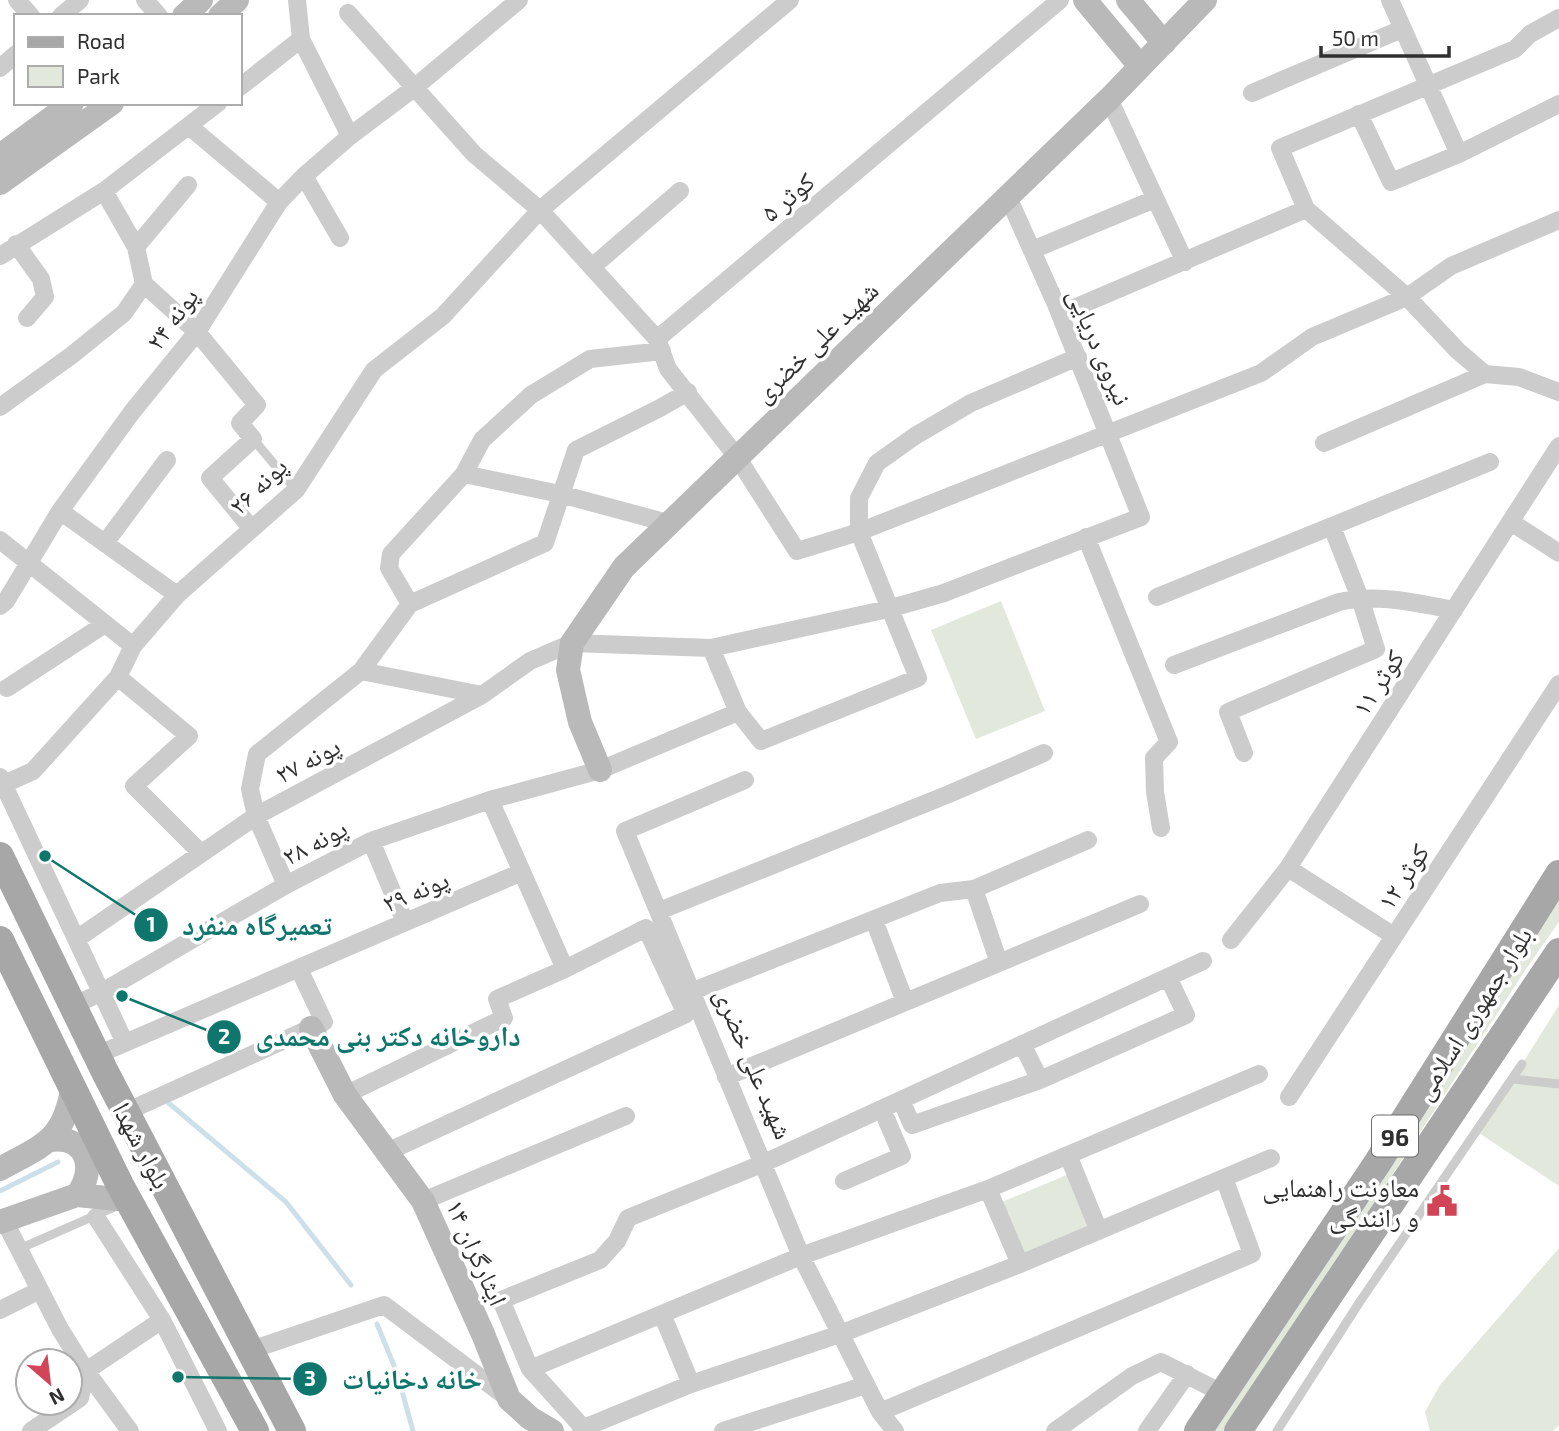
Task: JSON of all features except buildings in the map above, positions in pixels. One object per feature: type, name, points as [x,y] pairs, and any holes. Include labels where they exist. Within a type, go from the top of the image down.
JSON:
[{"type":"main road","name":"بلوار شهدا","points":[[0,856],[97,1055],[292,1431]]},
{"type":"main road","name":"بلوار جمهوری اسلامی","points":[[1198,1431],[1378,1163],[1559,874]]},
{"type":"main road","name":"بلوار شهدا","points":[[0,940],[128,1200],[254,1431]]},
{"type":"main road","name":"بلوار جمهوری اسلامی","points":[[1238,1431],[1559,952]]},
{"type":"street","points":[[18,0],[29,14]]},
{"type":"street","points":[[63,14],[80,0]]},
{"type":"street","points":[[145,0],[157,14]]},
{"type":"street","points":[[186,14],[201,0]]},
{"type":"street","points":[[222,14],[237,0]]},
{"type":"street","points":[[297,0],[300,39],[350,136]]},
{"type":"street","name":"پونه ۲۴","points":[[0,606],[29,565],[60,511],[132,412],[197,332],[279,202],[350,136],[414,88],[519,0]]},
{"type":"street","name":"پونه ۲۶","points":[[1,782],[33,771],[118,677],[133,646],[177,595],[296,489],[374,370],[443,316],[540,210],[790,0]]},
{"type":"street","name":"کوثر ۵","points":[[660,345],[1060,0]]},
{"type":"street","points":[[1085,0],[1140,66]]},
{"type":"street","points":[[1128,0],[1164,43]]},
{"type":"street","name":"شهید علی خضری","points":[[572,643],[624,567],[1109,99],[1205,0]]},
{"type":"street","points":[[1390,0],[1459,154]]},
{"type":"street","points":[[348,13],[474,154],[540,210],[660,345],[668,369],[737,457],[797,551],[859,533],[1261,373],[1312,337],[1407,297],[1451,266],[1559,220]]},
{"type":"street","points":[[1485,374],[1458,351],[1407,297],[1306,209],[1280,148],[1515,49],[1530,34],[1559,18]]},
{"type":"street","points":[[1252,93],[1402,29]]},
{"type":"street","points":[[242,84],[300,39]]},
{"type":"street","points":[[0,68],[14,56]]},
{"type":"street","points":[[1109,99],[1185,262]]},
{"type":"street","points":[[1359,114],[1391,181],[1459,154],[1559,104]]},
{"type":"street","points":[[0,156],[69,105]]},
{"type":"street","points":[[0,183],[109,105]]},
{"type":"street","points":[[0,256],[104,191],[215,105]]},
{"type":"street","points":[[189,126],[279,202]]},
{"type":"street","points":[[304,176],[340,238]]},
{"type":"street","points":[[136,247],[188,185]]},
{"type":"street","points":[[104,191],[136,247],[144,285],[197,332],[257,405],[240,423],[253,439],[210,478],[251,528]]},
{"type":"street","points":[[592,267],[680,191]]},
{"type":"street","name":"نیروی دریایی","points":[[1008,197],[1060,314],[1142,517],[1086,537]]},
{"type":"street","points":[[1032,250],[1155,199]]},
{"type":"street","points":[[1060,314],[1306,209]]},
{"type":"street","points":[[16,244],[41,279],[45,297],[27,318]]},
{"type":"street","points":[[0,407],[124,313],[144,285]]},
{"type":"street","points":[[410,604],[390,568],[391,554],[464,474],[482,440],[531,396],[590,359],[660,345]]},
{"type":"street","points":[[711,648],[738,712],[761,741],[918,678],[859,533],[859,498],[877,463],[915,436],[971,403],[1078,357]]},
{"type":"street","points":[[1324,443],[1485,374],[1519,377],[1559,392]]},
{"type":"street","points":[[286,885],[256,816],[250,789],[257,754],[361,671],[410,604],[545,543],[576,450],[688,392]]},
{"type":"street","name":"کوثر ۱۱","points":[[1231,940],[1288,868],[1559,446]]},
{"type":"street","points":[[105,543],[167,460]]},
{"type":"street","points":[[1157,597],[1490,462]]},
{"type":"street","points":[[464,474],[560,494],[668,523]]},
{"type":"street","points":[[60,511],[177,595]]},
{"type":"street","points":[[1511,522],[1559,553]]},
{"type":"street","points":[[1244,753],[1228,712],[1376,649],[1360,597],[1332,527]]},
{"type":"street","points":[[600,769],[580,722],[568,670],[572,643],[711,648],[888,609],[944,593],[1086,537],[1169,743],[1154,758],[1155,792],[1161,828]]},
{"type":"street","points":[[0,540],[133,646]]},
{"type":"street","points":[[1174,665],[1339,602],[1360,597],[1454,610]]},
{"type":"street","points":[[6,688],[105,624]]},
{"type":"street","name":"پونه ۲۷","points":[[78,938],[256,816],[482,695],[530,661],[572,643]]},
{"type":"street","points":[[361,671],[482,695]]},
{"type":"street","points":[[118,677],[189,736],[134,786],[201,853]]},
{"type":"street","name":"کوثر ۱۲","points":[[1289,1097],[1559,684]]},
{"type":"street","name":"پونه ۲۸","points":[[73,1006],[102,992],[286,885],[371,841],[490,800],[600,769],[738,712]]},
{"type":"street","points":[[659,911],[1044,753]]},
{"type":"street","name":"شهید علی خضری","points":[[746,780],[625,831],[801,1255],[880,1412],[895,1431]]},
{"type":"street","points":[[1,782],[78,938],[125,1043]]},
{"type":"street","points":[[490,800],[565,969]]},
{"type":"street","points":[[693,991],[940,893],[974,889],[1088,840]]},
{"type":"street","points":[[371,841],[405,922]]},
{"type":"street","points":[[1288,868],[1394,936]]},
{"type":"street","name":"پونه ۲۹","points":[[97,1055],[522,872]]},
{"type":"street","points":[[974,889],[999,963]]},
{"type":"street","points":[[726,1077],[1140,904]]},
{"type":"street","points":[[873,920],[905,1002]]},
{"type":"street","points":[[345,1095],[505,1017],[497,999],[565,969],[646,928],[686,1014],[387,1152]]},
{"type":"street","points":[[1203,961],[764,1163],[628,1218],[617,1241],[600,1260],[501,1300],[530,1369],[584,1430],[691,1384],[840,1335],[1020,1264],[1271,1158]]},
{"type":"street","points":[[126,1112],[324,1022],[299,969]]},
{"type":"street","points":[[901,1100],[912,1125],[1040,1080],[1186,1015],[1168,977]]},
{"type":"street","name":"ایثارگران ۱۴","points":[[311,1028],[345,1095],[423,1201],[509,1399],[547,1430]]},
{"type":"street","points":[[1022,1044],[1040,1080]]},
{"type":"street","points":[[530,1369],[801,1255],[988,1189],[1259,1074]]},
{"type":"street","points":[[0,1169],[50,1140],[65,1118],[73,1085]]},
{"type":"street","points":[[844,1181],[902,1156],[882,1109]]},
{"type":"street","points":[[423,1201],[626,1116]]},
{"type":"street","points":[[50,1140],[69,1140],[77,1145],[83,1154],[88,1165],[88,1178],[77,1195]]},
{"type":"street","points":[[1068,1155],[1099,1231]]},
{"type":"street","points":[[880,1412],[1252,1254],[1224,1178]]},
{"type":"street","points":[[988,1189],[1020,1264]]},
{"type":"street","points":[[128,1200],[77,1195],[2,1221],[60,1329],[86,1371],[130,1431]]},
{"type":"street","points":[[96,1217],[162,1320],[218,1431]]},
{"type":"street","points":[[0,1310],[40,1290]]},
{"type":"street","points":[[251,1350],[384,1305],[509,1399]]},
{"type":"street","points":[[662,1314],[691,1384]]},
{"type":"street","points":[[31,1431],[80,1398],[86,1371],[162,1320]]},
{"type":"street","points":[[1055,1431],[1132,1376],[1161,1362],[1224,1394]]},
{"type":"street","points":[[1147,1431],[1187,1374]]},
{"type":"street","points":[[723,1431],[866,1385]]},
{"type":"lane","points":[[253,439],[296,489]]},
{"type":"lane","points":[[1277,1431],[1359,1303],[1522,1064]]},
{"type":"lane","points":[[1513,1079],[1559,1084]]},
{"type":"lane","points":[[19,1249],[96,1217],[128,1200]]},
{"type":"green space","points":[[1001,601],[1045,711],[976,739],[931,630]]},
{"type":"green space","points":[[1559,895],[1559,922],[1226,1431],[1213,1431]]},
{"type":"green space","points":[[1559,1005],[1559,1186],[1479,1133]]},
{"type":"green space","points":[[1069,1174],[1090,1225],[1024,1254],[1002,1202]]},
{"type":"green space","points":[[1559,1248],[1559,1425],[1553,1431],[1430,1431],[1425,1412],[1440,1385]]},
{"type":"waterway","points":[[165,1100],[286,1202],[351,1285]]},
{"type":"waterway","points":[[0,1191],[58,1162]]},
{"type":"waterway","points":[[377,1324],[397,1373],[413,1431]]},
{"type":"place","name":"تعمیرگاه منفرد","points":[[45,856]]},
{"type":"place","name":"داروخانه دکتر بنی محمدی","points":[[122,996]]},
{"type":"place","name":"معاونت راهنمایی و رانندگی","points":[[1442,1201]]},
{"type":"place","name":"خانه دخانیات","points":[[178,1377]]}]
